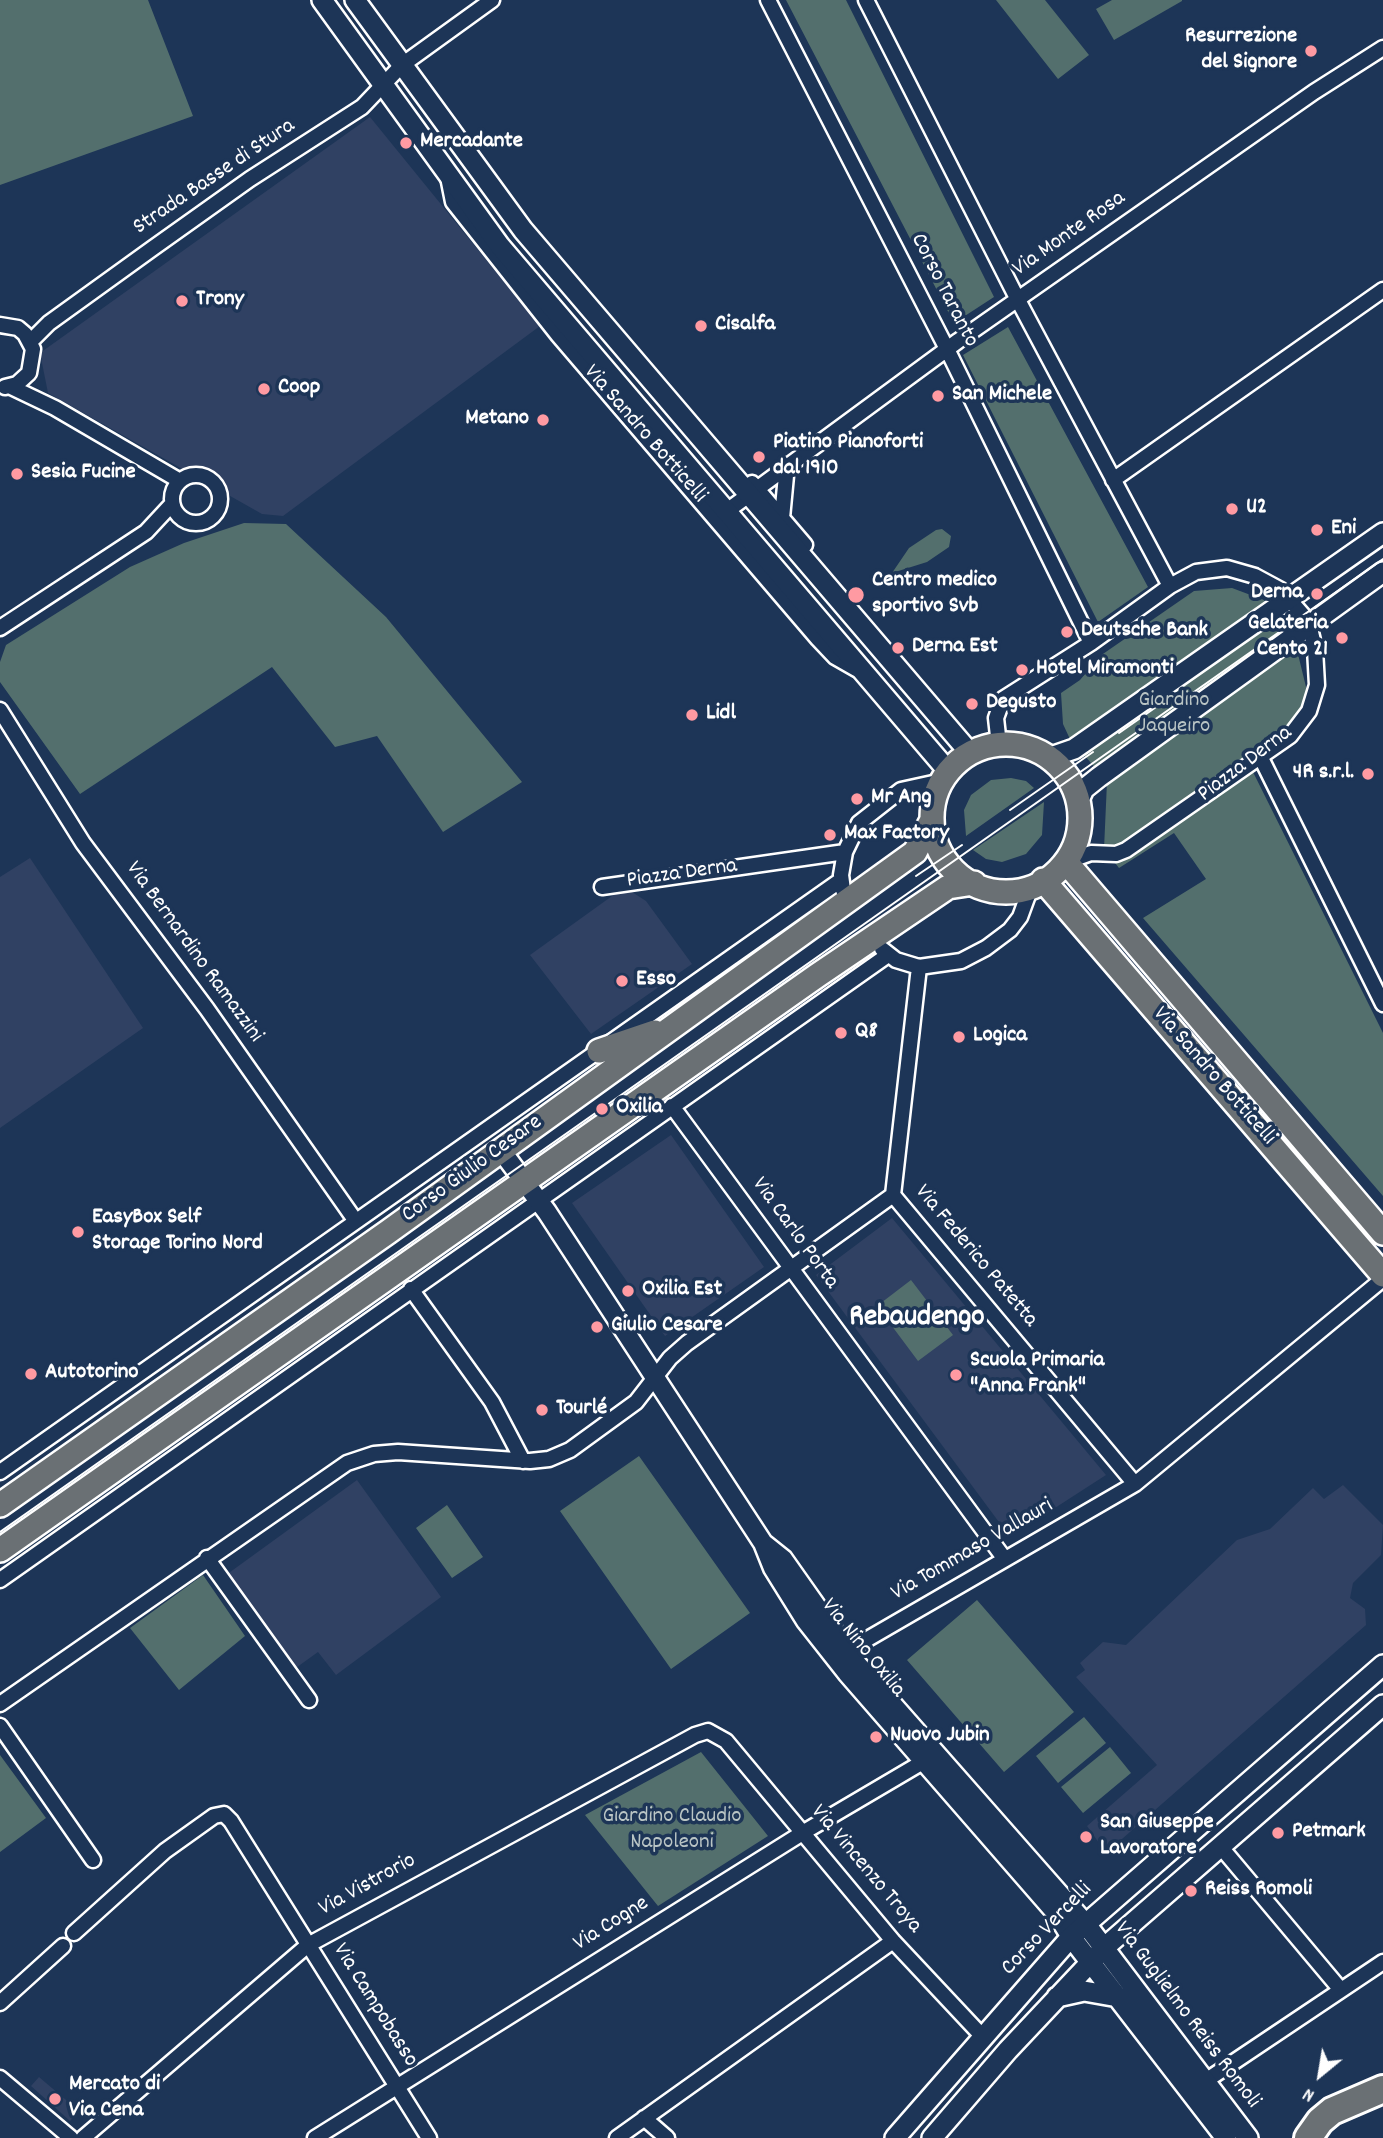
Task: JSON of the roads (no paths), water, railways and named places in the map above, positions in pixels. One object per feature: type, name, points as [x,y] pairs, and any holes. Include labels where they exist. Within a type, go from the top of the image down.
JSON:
[{"type":"highway","points":[[1308,2138],[1320,2121],[1332,2111],[1383,2089]]},
{"type":"main road","name":"Via Sandro Botticelli","points":[[322,0],[500,247],[721,515],[865,675],[945,776]]},
{"type":"main road","name":"Via Sandro Botticelli","points":[[355,0],[523,230],[752,491],[888,661],[970,752]]},
{"type":"main road","points":[[1048,758],[1074,749],[1383,533]]},
{"type":"main road","points":[[1078,802],[1084,789],[1099,777],[1310,628],[1383,572]]},
{"type":"main road","points":[[1037,884],[1005,891],[974,883],[946,861],[934,838],[934,801],[945,776],[970,752],[999,745],[1022,746],[1048,758],[1071,781],[1078,802],[1079,831],[1066,862]]},
{"type":"main road","name":"Corso Giulio Cesare","points":[[0,1505],[388,1232],[813,925],[844,890],[915,852],[932,820]]},
{"type":"main road","name":"Via Sandro Botticelli","points":[[1066,862],[1383,1233]]},
{"type":"main road","name":"Piazza Derna","points":[[1037,884],[1066,862]]},
{"type":"main road","name":"Corso Giulio Cesare","points":[[0,1550],[332,1316],[531,1191],[873,937],[948,887],[974,883]]},
{"type":"main road","name":"Via Sandro Botticelli","points":[[1037,884],[1383,1277]]},
{"type":"main road","points":[[599,1051],[626,1039],[668,1028]]},
{"type":"main road","name":"Corso Vercelli","points":[[895,2138],[1071,1937],[1383,1665]]},
{"type":"main road","points":[[932,2138],[1098,1954],[1383,1705]]},
{"type":"main road","name":"Via Guglielmo Reiss Romoli","points":[[1086,1923],[1118,1997],[1248,2138]]},
{"type":"main road","name":"Via Guglielmo Reiss Romoli","points":[[1071,1937],[1098,1954],[1198,2086],[1226,2138]]},
{"type":"main road","points":[[1057,1997],[1084,1990],[1118,1997]]},
{"type":"street","name":"Strada Basse di Stura","points":[[31,341],[48,323],[250,179],[362,107],[402,65],[492,0]]},
{"type":"street","name":"Corso Taranto","points":[[768,0],[947,349],[1091,643]]},
{"type":"street","points":[[866,0],[1018,300],[1170,586]]},
{"type":"street","name":"Via Monte Rosa","points":[[721,515],[947,349],[1314,92],[1383,48]]},
{"type":"street","points":[[1112,480],[1383,290]]},
{"type":"street","name":"Strada Basse di Stura","points":[[0,325],[18,328],[48,323]]},
{"type":"street","points":[[4,386],[29,373],[34,357],[31,341],[18,328]]},
{"type":"street","points":[[29,373],[48,404]]},
{"type":"street","points":[[4,386],[48,404],[180,481]]},
{"type":"street","points":[[782,518],[787,465]]},
{"type":"street","points":[[0,628],[146,532],[172,505],[173,492],[180,481],[194,475],[202,476],[213,482],[219,494],[219,506],[211,518],[198,523],[184,519],[172,505]]},
{"type":"street","name":"Via Sandro Botticelli","points":[[752,491],[782,518],[880,634],[888,661]]},
{"type":"street","points":[[146,532],[184,519]]},
{"type":"street","name":"Piazza Derna","points":[[999,745],[996,718],[1003,699],[1091,643],[1170,586],[1204,569],[1227,568],[1271,583],[1291,598],[1310,628],[1318,674],[1313,703],[1298,727],[1261,758],[1126,850],[1116,854],[1091,853],[1066,862]]},
{"type":"street","name":"Via Bernardino Ramazzini","points":[[0,710],[83,843],[207,1009],[355,1220]]},
{"type":"street","points":[[1261,758],[1378,980],[1383,1004]]},
{"type":"street","points":[[844,890],[845,852],[855,828],[891,796],[911,786],[945,776]]},
{"type":"street","name":"Piazza Derna","points":[[602,887],[845,852]]},
{"type":"street","name":"Piazza Derna","points":[[873,937],[888,955],[919,967],[961,961],[1002,937],[1020,917],[1037,884]]},
{"type":"street","name":"Corso Giulio Cesare","points":[[0,1472],[771,930],[844,890]]},
{"type":"street","points":[[771,930],[813,925]]},
{"type":"street","name":"Corso Giulio Cesare","points":[[0,1580],[411,1289],[531,1191],[672,1106],[888,955]]},
{"type":"street","points":[[893,1195],[919,967]]},
{"type":"street","name":"Via Carlo Porta","points":[[672,1106],[1004,1558]]},
{"type":"street","name":"Via Nino Oxilia","points":[[486,1131],[531,1191],[656,1379],[763,1543],[773,1569],[841,1655],[930,1758],[1048,1904],[1071,1937]]},
{"type":"street","name":"Via Federico Patetta","points":[[0,1704],[329,1474],[368,1456],[412,1452],[523,1461],[549,1459],[570,1450],[632,1406],[670,1358],[687,1343],[893,1195],[1135,1484]]},
{"type":"street","name":"Via Sandro Botticelli","points":[[1135,1484],[1383,1277]]},
{"type":"street","points":[[411,1289],[492,1402],[523,1461]]},
{"type":"street","name":"Corso Giulio Cesare","points":[[332,1316],[386,1307]]},
{"type":"street","name":"Via Tommaso Vallauri","points":[[841,1655],[1135,1484]]},
{"type":"street","points":[[207,1558],[309,1700]]},
{"type":"street","points":[[0,1726],[93,1860]]},
{"type":"street","name":"Via Vincenzo Troya","points":[[713,1731],[726,1741],[893,1941],[983,2037]]},
{"type":"street","name":"Via Vistrorio","points":[[83,2138],[309,1945],[695,1735],[713,1731]]},
{"type":"street","name":"Via Nino Oxilia","points":[[930,1758],[1086,1923]]},
{"type":"street","name":"Via Cogne","points":[[315,2138],[804,1832],[930,1758]]},
{"type":"street","name":"Via Campobasso","points":[[74,1933],[152,1862],[220,1814],[231,1821],[429,2138]]},
{"type":"street","points":[[1220,1846],[1341,1990]]},
{"type":"street","points":[[617,2138],[893,1941]]},
{"type":"street","points":[[0,2003],[64,1946]]},
{"type":"street","points":[[1198,2086],[1383,1962]]},
{"type":"street","points":[[0,2078],[71,2138]]},
{"type":"street","points":[[644,2118],[667,2138]]},
{"type":"tram line","points":[[0,1532],[1383,559]]},
{"type":"tram line","points":[[1119,733],[1159,705]]},
{"type":"tram line","points":[[1010,810],[1093,752]]},
{"type":"tram line","points":[[916,876],[962,845]]},
{"type":"place","name":"Resurrezione del Signore","points":[[1311,51]]},
{"type":"place","name":"Mercadante","points":[[406,143]]},
{"type":"place","name":"Trony","points":[[182,301]]},
{"type":"place","name":"Cisalfa","points":[[701,326]]},
{"type":"place","name":"Coop","points":[[264,389]]},
{"type":"place","name":"San Michele","points":[[938,396]]},
{"type":"place","name":"Metano","points":[[543,420]]},
{"type":"place","name":"Piatino Pianoforti dal 1910","points":[[759,457]]},
{"type":"place","name":"Sesia Fucine","points":[[17,474]]},
{"type":"place","name":"U2","points":[[1232,509]]},
{"type":"place","name":"Eni","points":[[1317,530]]},
{"type":"place","name":"Derna","points":[[1317,594]]},
{"type":"place","name":"Centro medico sportivo Svb","points":[[856,595]]},
{"type":"place","name":"Deutsche Bank","points":[[1067,632]]},
{"type":"place","name":"Gelateria Cento 21","points":[[1342,638]]},
{"type":"place","name":"Derna Est","points":[[898,648]]},
{"type":"place","name":"Hotel Miramonti","points":[[1022,670]]},
{"type":"place","name":"Degusto","points":[[972,704]]},
{"type":"place","name":"Lidl","points":[[692,715]]},
{"type":"place","name":"4R s.r.l.","points":[[1368,774]]},
{"type":"place","name":"Mr Ang","points":[[857,799]]},
{"type":"place","name":"Max Factory","points":[[830,835]]},
{"type":"place","name":"Esso","points":[[622,981]]},
{"type":"place","name":"Q8","points":[[841,1033]]},
{"type":"place","name":"Logica","points":[[959,1037]]},
{"type":"place","name":"Oxilia","points":[[602,1109]]},
{"type":"place","name":"EasyBox Self Storage Torino Nord","points":[[78,1232]]},
{"type":"place","name":"Oxilia Est","points":[[628,1291]]},
{"type":"place","name":"Giulio Cesare","points":[[597,1327]]},
{"type":"place","name":"Autotorino","points":[[31,1374]]},
{"type":"place","name":"Scuola Primaria \"Anna Frank\"","points":[[956,1375]]},
{"type":"place","name":"Tourlé","points":[[542,1410]]},
{"type":"place","name":"Nuovo Jubin","points":[[876,1737]]},
{"type":"place","name":"Petmark","points":[[1278,1833]]},
{"type":"place","name":"San Giuseppe Lavoratore","points":[[1086,1837]]},
{"type":"place","name":"Reiss Romoli","points":[[1191,1891]]},
{"type":"place","name":"Mercato di Via Cena","points":[[55,2099]]},
{"type":"district","name":"Rebaudengo","points":[[917,1320]]},
{"type":"park label","name":"Giardino Jaqueiro","points":[[1174,715]]},
{"type":"park label","name":"Giardino Claudio Napoleoni","points":[[672,1831]]}]
